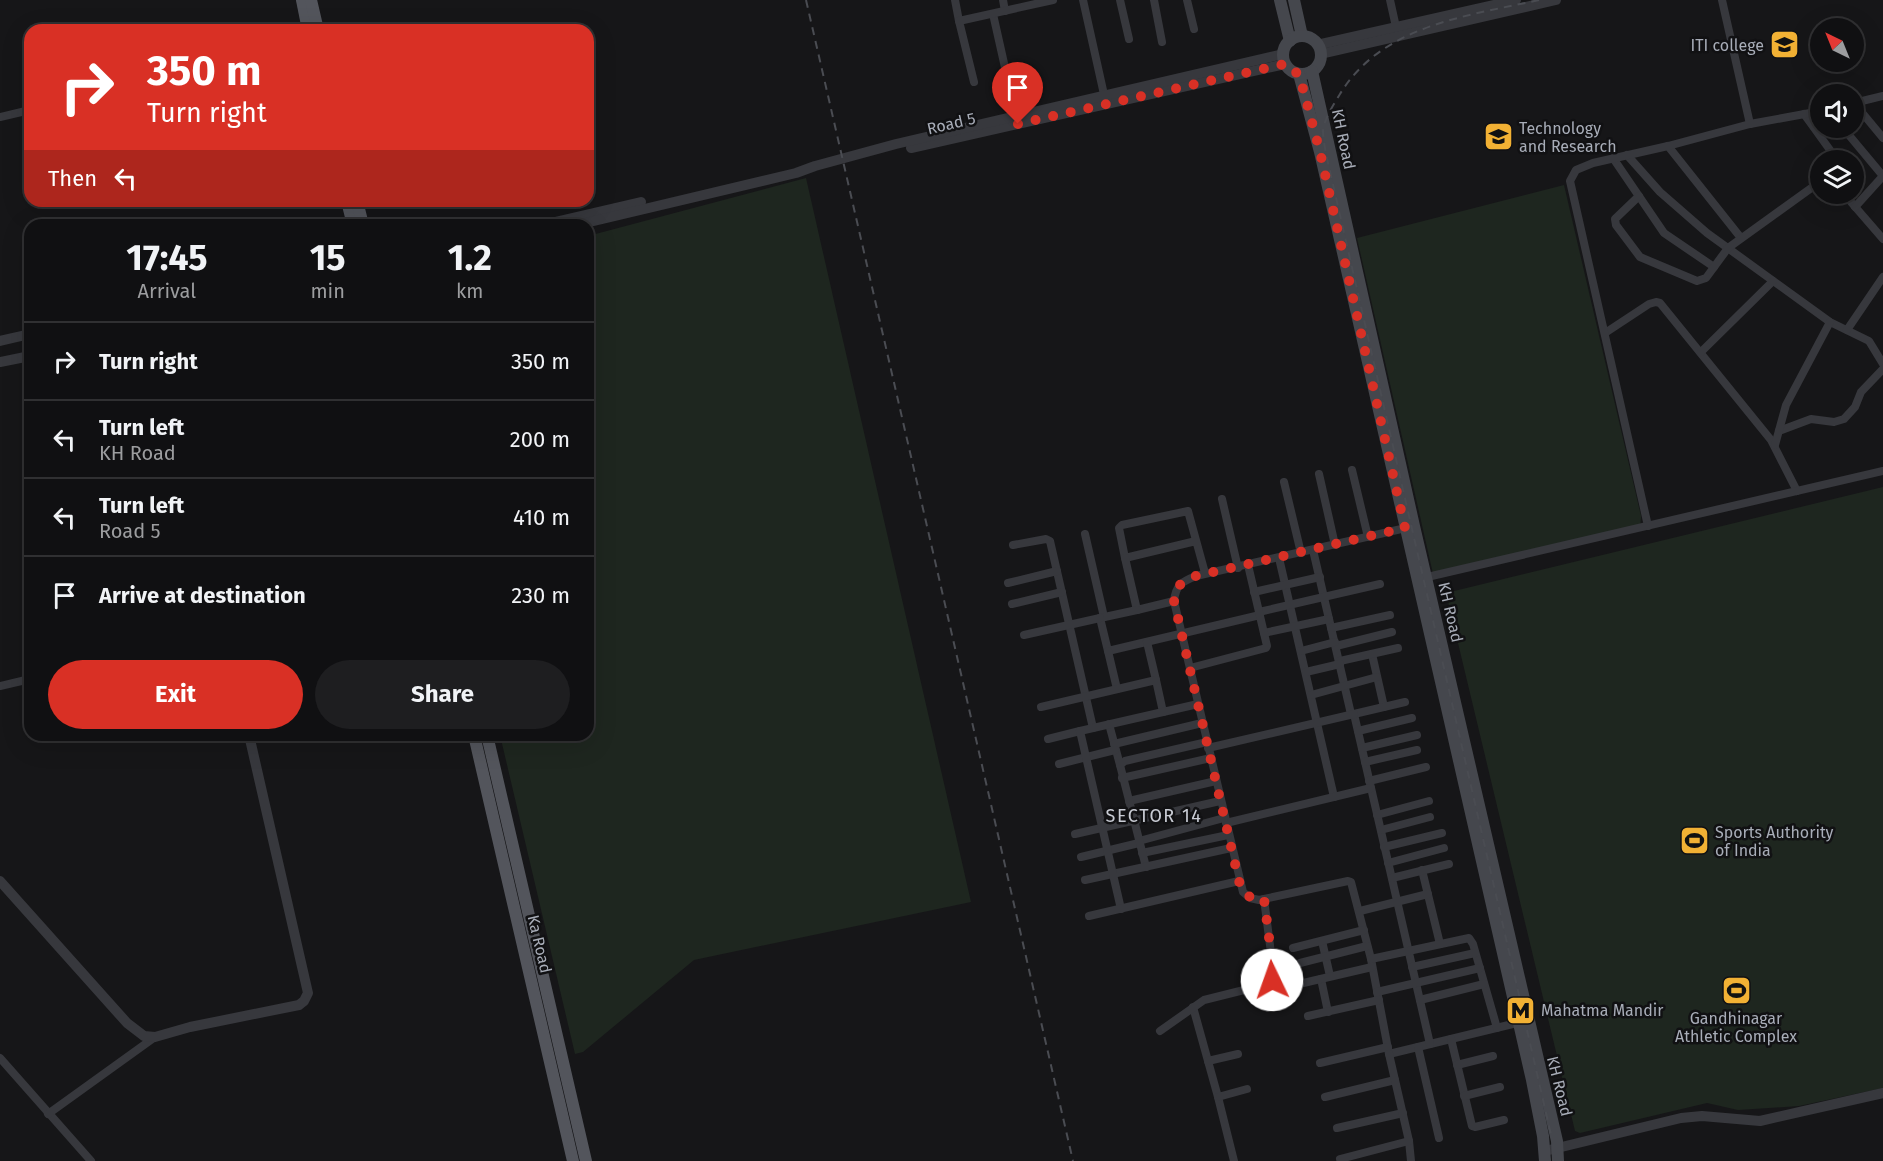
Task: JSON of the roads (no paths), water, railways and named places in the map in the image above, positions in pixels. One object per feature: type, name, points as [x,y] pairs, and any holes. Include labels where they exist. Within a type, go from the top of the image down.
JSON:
[{"type":"main road","points":[[302,0],[307,24]]},
{"type":"main road","points":[[311,0],[317,24]]},
{"type":"main road","points":[[1280,0],[1290,41],[1284,59],[1291,70],[1299,74],[1312,71],[1318,64],[1319,49],[1311,39],[1302,36],[1290,41]]},
{"type":"main road","points":[[1294,0],[1302,36]]},
{"type":"main road","name":"KH Road","points":[[1312,71],[1409,527]]},
{"type":"main road","name":"KH Road","points":[[1299,74],[1320,152],[1523,1022],[1557,1148],[1558,1161]]},
{"type":"main road","name":"Ka Road","points":[[476,741],[510,859],[586,1161]]},
{"type":"main road","name":"Ka Road","points":[[489,741],[510,859],[573,1161]]},
{"type":"main road","name":"KH Road","points":[[1523,1022],[1545,1156]]},
{"type":"street","points":[[955,0],[974,82]]},
{"type":"street","points":[[1003,0],[1005,11]]},
{"type":"street","points":[[959,21],[1053,0]]},
{"type":"street","points":[[1083,0],[1105,100]]},
{"type":"street","points":[[1120,0],[1129,39]]},
{"type":"street","points":[[1154,0],[1162,42]]},
{"type":"street","points":[[1186,0],[1194,29]]},
{"type":"street","points":[[1390,0],[1396,27]]},
{"type":"street","points":[[1319,49],[1490,3],[1516,0]]},
{"type":"street","points":[[1319,49],[1556,0]]},
{"type":"street","points":[[1722,0],[1750,124]]},
{"type":"street","points":[[993,14],[1006,72]]},
{"type":"street","name":"Road 5","points":[[594,221],[796,173],[869,152],[908,148],[1284,59]]},
{"type":"street","points":[[1864,101],[1883,96]]},
{"type":"street","points":[[0,117],[24,111]]},
{"type":"street","points":[[1648,526],[1570,181],[1576,170],[1584,166],[1750,124],[1810,113]]},
{"type":"street","points":[[1804,114],[1830,150]]},
{"type":"street","points":[[1864,115],[1883,138]]},
{"type":"street","points":[[1852,138],[1883,176],[1855,207]]},
{"type":"street","points":[[1668,146],[1741,238]]},
{"type":"street","points":[[1627,155],[1670,201],[1707,233],[1830,322],[1869,341],[1883,364]]},
{"type":"street","points":[[1613,158],[1664,234],[1714,267]]},
{"type":"street","name":"Road 5","points":[[568,219],[794,167],[815,166]]},
{"type":"street","points":[[1639,196],[1615,219],[1616,225],[1640,257],[1697,281],[1706,279],[1728,248],[1810,189]]},
{"type":"street","points":[[1852,204],[1883,240]]},
{"type":"street","points":[[1847,330],[1883,277]]},
{"type":"street","points":[[1701,352],[1773,281]]},
{"type":"street","points":[[1605,333],[1656,302],[1665,308],[1775,445],[1797,491]]},
{"type":"street","points":[[1775,445],[1791,392],[1830,322]]},
{"type":"street","points":[[0,341],[24,335]]},
{"type":"street","points":[[0,361],[24,357]]},
{"type":"street","points":[[1779,430],[1810,419],[1834,422],[1844,418],[1855,407],[1861,392],[1883,369]]},
{"type":"street","points":[[1352,470],[1368,537]]},
{"type":"street","points":[[1421,579],[1883,471]]},
{"type":"street","points":[[1319,474],[1335,545]]},
{"type":"street","points":[[1284,482],[1301,553]]},
{"type":"street","points":[[1222,499],[1238,568]]},
{"type":"street","points":[[1137,610],[1119,528],[1122,525],[1188,511],[1206,573]]},
{"type":"street","points":[[1409,527],[1238,568],[1206,573],[1182,581],[1175,592],[1174,601],[1243,892],[1250,897],[1264,899],[1348,881],[1354,887],[1412,1161]]},
{"type":"street","points":[[1085,534],[1117,689]]},
{"type":"street","points":[[1013,545],[1048,539],[1093,728]]},
{"type":"street","points":[[1125,558],[1196,541]]},
{"type":"street","points":[[1313,550],[1358,731],[1430,1044]]},
{"type":"street","points":[[1279,558],[1334,797]]},
{"type":"street","points":[[1190,668],[1263,651],[1267,646],[1248,565]]},
{"type":"street","points":[[1008,583],[1057,571]]},
{"type":"street","points":[[1254,592],[1320,577]]},
{"type":"street","points":[[1108,651],[1380,584]]},
{"type":"street","points":[[1012,604],[1062,592]]},
{"type":"street","points":[[1024,635],[1174,601]]},
{"type":"street","points":[[1264,633],[1390,615]]},
{"type":"street","points":[[1301,651],[1392,632]]},
{"type":"street","points":[[1147,642],[1163,712]]},
{"type":"street","points":[[1306,672],[1398,648]]},
{"type":"street","points":[[1372,654],[1384,706]]},
{"type":"street","points":[[1311,695],[1377,677]]},
{"type":"street","points":[[0,686],[24,680]]},
{"type":"street","points":[[1041,707],[1156,680]]},
{"type":"street","points":[[1120,765],[1125,761],[1405,702]]},
{"type":"street","points":[[1048,739],[1198,704]]},
{"type":"street","points":[[1358,731],[1412,718]]},
{"type":"street","points":[[1059,764],[1202,723]]},
{"type":"street","points":[[1109,724],[1146,867]]},
{"type":"street","points":[[1080,731],[1120,909]]},
{"type":"street","points":[[1362,748],[1417,735]]},
{"type":"street","points":[[0,881],[126,1023],[144,1036],[155,1037],[299,1005],[308,993],[250,741]]},
{"type":"street","points":[[1365,762],[1417,750]]},
{"type":"street","points":[[1122,778],[1210,758]]},
{"type":"street","points":[[1081,857],[1334,797],[1426,767]]},
{"type":"street","points":[[1128,801],[1216,781]]},
{"type":"street","points":[[1075,834],[1220,801]]},
{"type":"street","points":[[1377,815],[1429,801]]},
{"type":"street","points":[[1381,830],[1430,817]]},
{"type":"street","points":[[1384,847],[1442,833]]},
{"type":"street","points":[[1142,854],[1228,835]]},
{"type":"street","points":[[1388,863],[1444,848]]},
{"type":"street","points":[[1085,880],[1231,849]]},
{"type":"street","points":[[1392,878],[1449,864]]},
{"type":"street","points":[[1422,870],[1440,944]]},
{"type":"street","points":[[1089,916],[1239,881]]},
{"type":"street","points":[[1360,911],[1428,894]]},
{"type":"street","points":[[1160,1031],[1192,1007],[1213,997],[1268,984],[1272,980],[1274,976],[1264,899]]},
{"type":"street","points":[[1293,948],[1364,930]]},
{"type":"street","points":[[1299,984],[1409,952],[1469,938],[1497,1028]]},
{"type":"street","points":[[1322,941],[1328,1012]]},
{"type":"street","points":[[1300,963],[1367,946]]},
{"type":"street","points":[[1412,967],[1475,952]]},
{"type":"street","points":[[1308,1016],[1328,1012],[1416,983],[1480,968]]},
{"type":"street","points":[[1420,1000],[1484,984]]},
{"type":"street","points":[[1192,1007],[1234,1161]]},
{"type":"street","points":[[1320,1064],[1418,1047],[1523,1022]]},
{"type":"street","points":[[48,1114],[155,1037]]},
{"type":"street","points":[[1451,1039],[1472,1126],[1504,1120]]},
{"type":"street","points":[[1418,1047],[1439,1138]]},
{"type":"street","points":[[1208,1061],[1238,1054]]},
{"type":"street","points":[[1457,1065],[1493,1056]]},
{"type":"street","points":[[0,1058],[91,1161]]},
{"type":"street","points":[[1325,1097],[1395,1080]]},
{"type":"street","points":[[1464,1096],[1500,1087]]},
{"type":"street","points":[[1218,1097],[1247,1089]]},
{"type":"street","points":[[1545,1156],[1557,1148],[1681,1118],[1702,1116],[1760,1121],[1883,1093]]},
{"type":"street","points":[[1337,1128],[1403,1113]]},
{"type":"street","points":[[1340,1159],[1409,1141]]},
{"type":"railway","points":[[806,0],[1073,1161]]},
{"type":"railway","points":[[1539,0],[1455,19],[1402,38],[1379,52],[1358,71],[1340,94],[1327,117],[1323,131],[1326,154],[1552,1139]]},
{"type":"place","name":"ITI college","points":[[1785,45]]},
{"type":"place","name":"Technology and Research","points":[[1498,137]]},
{"type":"place","name":"Sports Authority of India","points":[[1694,841]]},
{"type":"place","name":"Gandhinagar Athletic Complex","points":[[1736,990]]},
{"type":"place","name":"Mahatma Mandir","points":[[1520,1010]]},
{"type":"district","name":"SECTOR 14","points":[[1154,816]]}]
